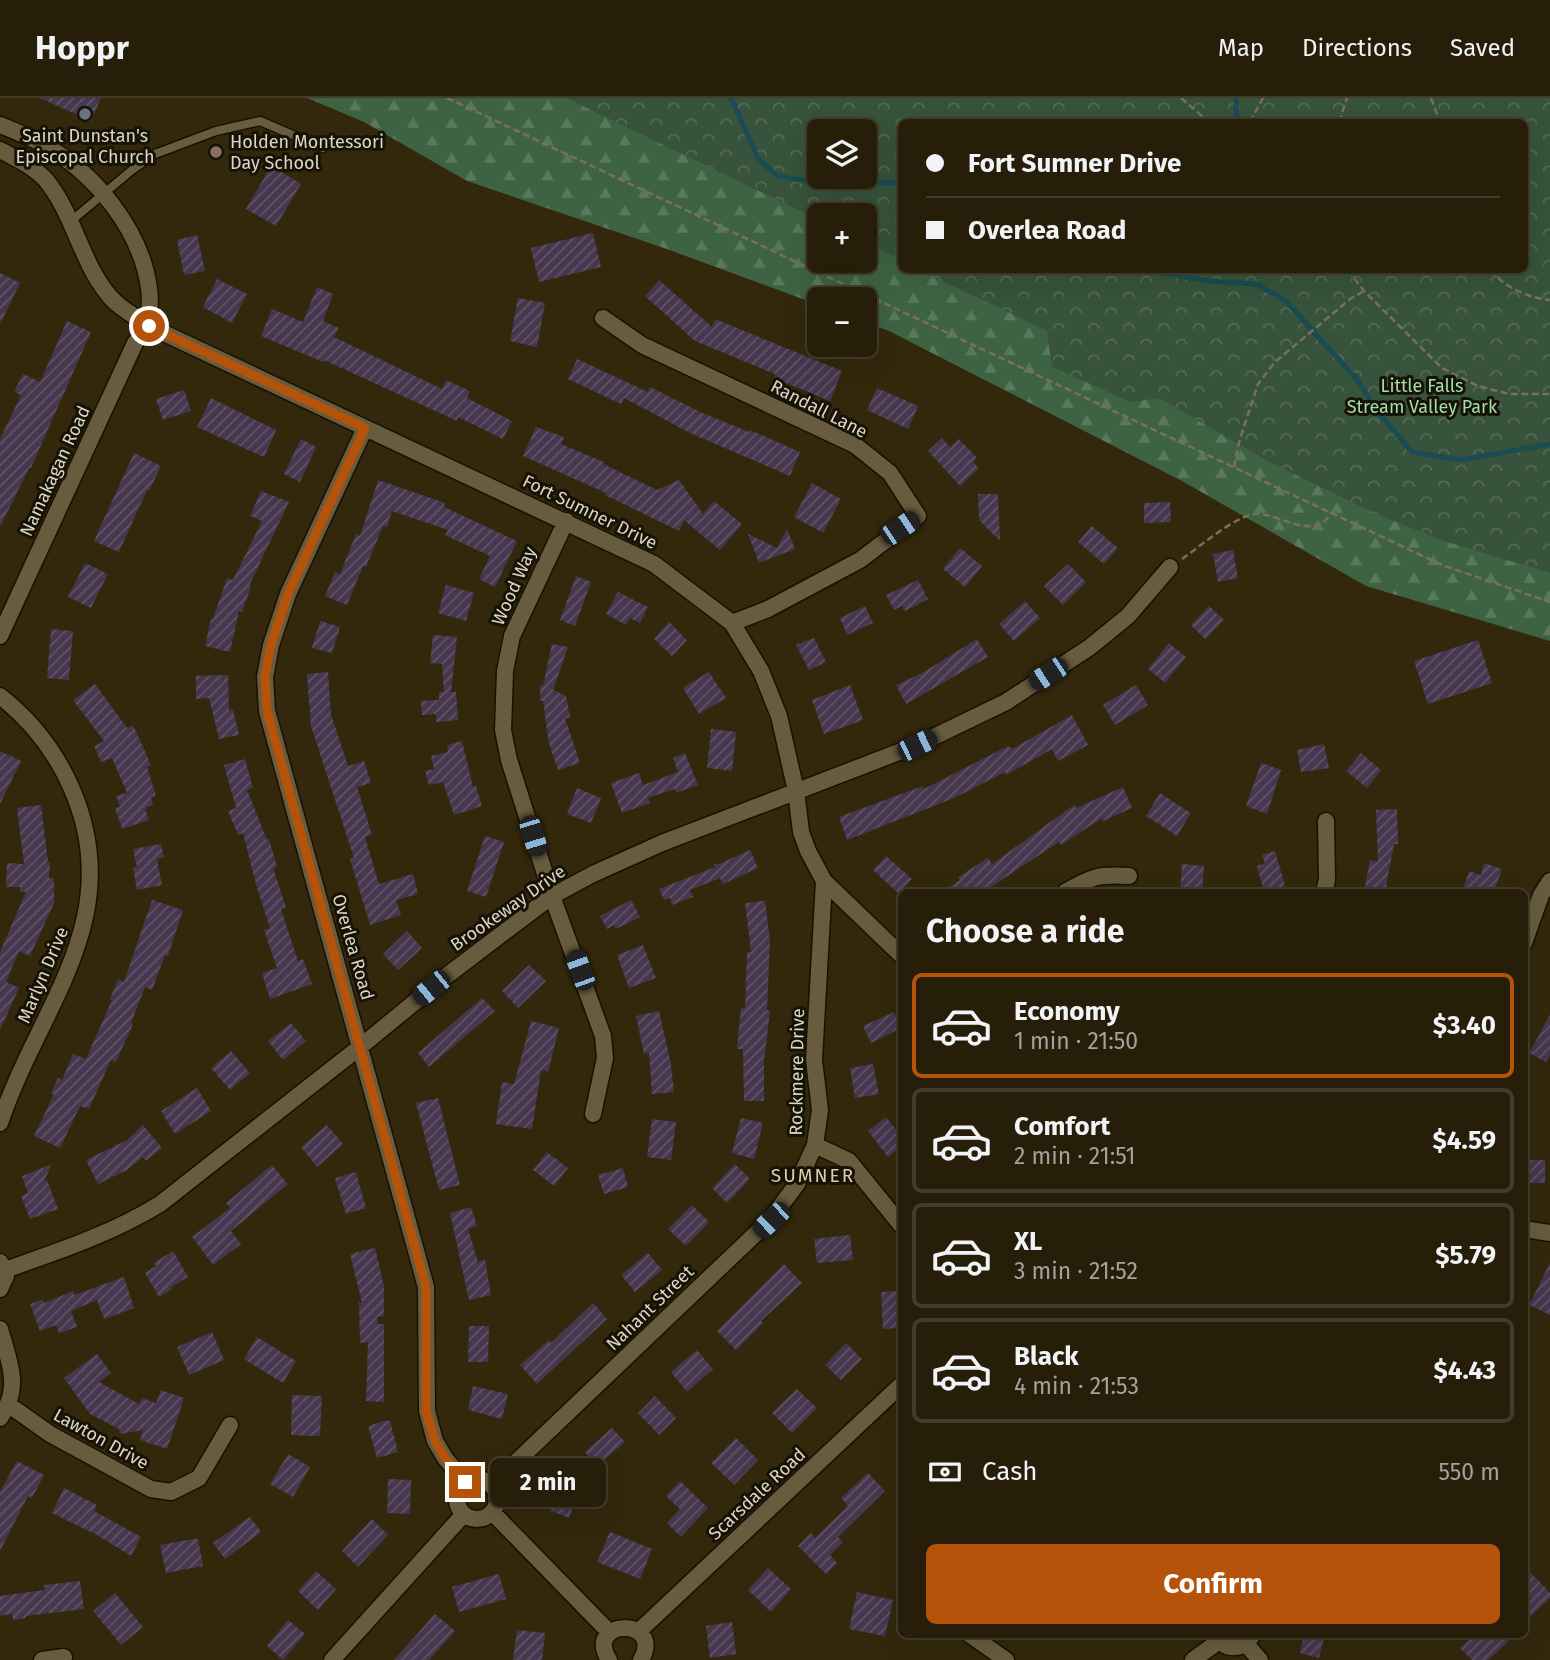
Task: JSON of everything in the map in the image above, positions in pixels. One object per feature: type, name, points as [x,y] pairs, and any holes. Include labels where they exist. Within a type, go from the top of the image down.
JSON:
[{"type":"street","points":[[0,125],[45,145],[84,173],[103,194],[133,239],[142,258],[149,289],[149,326]]},
{"type":"street","name":"Fort Sumner Drive","points":[[0,150],[26,164],[45,179],[71,221],[107,294],[149,326],[654,564],[732,623],[761,671],[779,716],[796,791],[801,832],[808,851],[824,881],[898,952]]},
{"type":"street","name":"Randall Lane","points":[[603,318],[642,345],[855,445],[890,473],[918,516],[860,560],[768,609],[732,623]]},
{"type":"street","name":"Namakagan Road","points":[[0,636],[135,343],[149,326]]},
{"type":"street","name":"Overlea Road","points":[[365,428],[288,594],[271,645],[265,677],[267,711],[426,1287],[426,1411],[435,1441],[465,1482]]},
{"type":"street","name":"Wood Way","points":[[566,521],[512,636],[502,700],[503,730],[509,760],[552,895],[603,1036],[605,1058],[593,1114]]},
{"type":"street","name":"Brookeway Drive","points":[[3,1266],[100,1237],[160,1204],[552,895],[662,844],[917,745],[1006,702],[1090,647],[1128,616],[1170,567]]},
{"type":"street","name":"Marlyn Drive","points":[[0,696],[43,737],[60,761],[83,814],[89,843],[91,887],[84,928],[74,958],[0,1124]]},
{"type":"street","points":[[1324,889],[1325,821]]},
{"type":"street","points":[[1070,889],[1104,874],[1129,876]]},
{"type":"street","name":"Rockmere Drive","points":[[824,881],[814,1060],[820,1110],[815,1144],[849,1161],[898,1221]]},
{"type":"street","points":[[1528,932],[1541,895],[1550,881]]},
{"type":"street","name":"Nahant Street","points":[[492,1485],[771,1220],[797,1184],[815,1144]]},
{"type":"street","points":[[1528,1230],[1550,1233]]},
{"type":"street","points":[[0,1289],[5,1283],[3,1266]]},
{"type":"street","points":[[0,1329],[13,1377],[5,1411]]},
{"type":"street","name":"Scarsdale Road","points":[[638,1632],[898,1388]]},
{"type":"street","name":"Lawton Drive","points":[[5,1411],[151,1489],[171,1492],[199,1478],[229,1425]]},
{"type":"street","points":[[476,1478],[492,1485],[497,1501],[492,1512],[481,1519],[464,1514],[457,1504],[461,1486],[476,1478]]},
{"type":"street","points":[[492,1512],[610,1633]]},
{"type":"street","points":[[332,1660],[464,1514]]},
{"type":"street","points":[[609,1660],[604,1644],[610,1633],[621,1627],[638,1632],[645,1643],[641,1660]]},
{"type":"street","points":[[975,1638],[1006,1660]]},
{"type":"street","points":[[1193,1660],[1216,1638]]},
{"type":"street","points":[[1218,1638],[1229,1647],[1235,1648],[1250,1639],[1260,1660]]},
{"type":"street","points":[[42,1660],[64,1657]]},
{"type":"lane","points":[[71,221],[155,154],[216,131],[260,121],[323,148]]},
{"type":"path","points":[[447,98],[1442,565],[1550,602]]},
{"type":"path","points":[[1181,98],[1206,119]]},
{"type":"path","points":[[1252,119],[1263,98]]},
{"type":"path","points":[[1340,119],[1347,98]]},
{"type":"path","points":[[1431,98],[1439,119]]},
{"type":"path","points":[[1350,273],[1364,291],[1442,368],[1478,386],[1509,394],[1550,395]]},
{"type":"path","points":[[1493,273],[1498,280],[1536,299],[1550,300]]},
{"type":"path","points":[[1234,467],[1258,384],[1275,362],[1350,299],[1364,291]]},
{"type":"path","points":[[1170,567],[1249,514],[1272,516],[1313,527],[1322,525],[1331,512]]},
{"type":"green space","name":"Little Falls Stream Valley Park","points":[[307,98],[1550,98],[1550,641],[1366,586],[1182,481],[877,326],[877,287],[807,287],[807,301],[664,248],[467,181],[364,122]]},
{"type":"green space","name":"Little Falls Stream Valley Park","points":[[566,98],[1550,98],[1550,573],[1444,541],[1374,513],[1273,464],[1159,398],[1131,402],[1052,367],[1047,331],[926,273],[1528,273],[1528,119],[898,119],[898,258],[877,248],[877,203],[807,203],[807,214]]},
{"type":"building","name":"Saint Dunstan's Episcopal Church","points":[[40,98],[101,98],[91,121]]},
{"type":"building","points":[[271,166],[301,184],[276,226],[246,209]]},
{"type":"building","points":[[593,233],[601,267],[539,282],[531,248]]},
{"type":"building","points":[[197,235],[205,271],[184,275],[177,240]]},
{"type":"building","points":[[0,273],[20,283],[0,324]]},
{"type":"building","points":[[217,279],[247,294],[232,323],[203,307]]},
{"type":"building","points":[[659,280],[712,327],[715,319],[842,371],[830,401],[774,378],[775,374],[695,341],[645,296]]},
{"type":"building","points":[[317,287],[333,294],[323,321],[339,328],[334,337],[442,389],[446,380],[470,391],[467,398],[512,421],[503,439],[458,417],[457,421],[324,360],[323,362],[261,336],[272,309],[303,322]]},
{"type":"building","points":[[518,298],[545,303],[537,347],[510,341]]},
{"type":"building","points":[[67,321],[91,332],[31,468],[0,527],[0,439],[21,395],[14,392],[23,374],[40,382]]},
{"type":"building","points":[[577,359],[648,392],[650,387],[700,412],[800,452],[790,476],[690,433],[624,398],[621,404],[568,379]]},
{"type":"building","points":[[877,388],[918,406],[908,429],[867,410]]},
{"type":"building","points":[[184,390],[191,411],[163,420],[156,399]]},
{"type":"building","points":[[211,398],[276,430],[264,457],[197,427]]},
{"type":"building","points":[[536,427],[564,437],[561,444],[604,462],[603,464],[657,490],[679,480],[703,514],[714,501],[742,524],[720,550],[684,520],[679,531],[605,495],[606,493],[523,456]]},
{"type":"building","points":[[942,438],[950,447],[959,439],[977,458],[973,462],[979,468],[960,486],[928,451]]},
{"type":"building","points":[[301,439],[316,447],[300,482],[284,474]]},
{"type":"building","points":[[134,453],[161,466],[119,552],[94,541]]},
{"type":"building","points":[[378,480],[445,503],[444,507],[517,541],[495,587],[479,579],[490,556],[445,535],[448,530],[392,511],[387,527],[383,526],[366,567],[363,566],[347,605],[325,596],[335,572],[340,574],[356,534],[360,536]]},
{"type":"building","points":[[812,483],[841,499],[823,533],[794,517]]},
{"type":"building","points":[[261,491],[289,502],[249,586],[251,587],[242,612],[239,611],[230,652],[205,646],[211,619],[227,578],[233,580],[262,521],[250,516]]},
{"type":"building","points":[[978,494],[998,494],[1000,541],[979,520]]},
{"type":"building","points":[[1170,502],[1171,522],[1144,523],[1144,503]]},
{"type":"building","points":[[1092,526],[1118,548],[1104,564],[1078,542]]},
{"type":"building","points":[[787,529],[795,549],[759,563],[748,534],[777,548]]},
{"type":"building","points":[[960,548],[982,566],[965,587],[943,569]]},
{"type":"building","points":[[1233,550],[1238,578],[1218,582],[1213,554]]},
{"type":"building","points":[[85,563],[108,574],[91,608],[68,597]]},
{"type":"building","points":[[1068,564],[1086,582],[1063,605],[1044,586]]},
{"type":"building","points":[[576,576],[591,582],[575,626],[560,620]]},
{"type":"building","points":[[918,580],[928,599],[905,611],[902,606],[894,610],[886,595]]},
{"type":"building","points":[[446,585],[474,593],[466,621],[438,613]]},
{"type":"building","points":[[618,592],[648,607],[640,623],[630,618],[626,625],[606,614]]},
{"type":"building","points":[[1025,601],[1040,618],[1014,641],[999,624]]},
{"type":"building","points":[[865,606],[873,623],[847,635],[840,618]]},
{"type":"building","points":[[1209,606],[1224,620],[1205,639],[1191,625]]},
{"type":"building","points":[[320,621],[340,627],[332,653],[312,648]]},
{"type":"building","points":[[669,622],[687,640],[672,656],[654,639]]},
{"type":"building","points":[[51,629],[73,631],[69,680],[47,678]]},
{"type":"building","points":[[433,635],[457,637],[451,692],[456,692],[458,720],[436,722],[436,714],[422,715],[421,701],[439,700],[439,692],[444,692],[442,664],[430,663]]},
{"type":"building","points":[[814,638],[826,662],[809,670],[796,645]]},
{"type":"building","points":[[977,639],[988,657],[906,704],[896,685],[922,673]]},
{"type":"building","points":[[1478,640],[1492,683],[1428,704],[1414,661]]},
{"type":"building","points":[[1169,643],[1186,657],[1165,683],[1148,669]]},
{"type":"building","points":[[552,644],[568,647],[553,690],[566,696],[570,718],[565,718],[580,763],[558,770],[549,744],[543,701],[540,701],[540,685],[543,686]]},
{"type":"building","points":[[328,672],[331,714],[348,766],[364,761],[371,783],[357,787],[372,835],[365,837],[379,884],[413,874],[418,894],[396,900],[401,915],[370,925],[350,859],[354,858],[311,726],[307,674]]},
{"type":"building","points":[[709,672],[726,698],[699,714],[683,688]]},
{"type":"building","points":[[228,675],[229,711],[233,710],[239,735],[219,739],[209,698],[196,699],[196,676]]},
{"type":"building","points":[[95,684],[127,728],[133,725],[151,765],[147,767],[156,796],[151,797],[153,805],[145,808],[149,820],[122,829],[115,808],[120,807],[116,796],[127,793],[112,758],[101,762],[94,746],[104,741],[73,700]]},
{"type":"building","points":[[850,685],[863,720],[824,734],[812,700]]},
{"type":"building","points":[[1136,685],[1148,705],[1115,725],[1103,705]]},
{"type":"building","points":[[1072,715],[1088,745],[1058,761],[1052,749],[1006,775],[1005,772],[954,798],[847,840],[839,817],[923,786],[924,789],[1008,746],[1012,749]]},
{"type":"building","points":[[711,729],[736,732],[732,771],[707,768]]},
{"type":"building","points":[[462,741],[473,787],[476,786],[482,806],[454,815],[443,782],[429,785],[425,771],[434,769],[431,756],[448,752],[447,745]]},
{"type":"building","points":[[1324,744],[1329,768],[1301,772],[1297,750]]},
{"type":"building","points":[[0,751],[21,761],[0,804]]},
{"type":"building","points":[[685,753],[698,785],[676,793],[675,789],[648,798],[650,803],[622,813],[611,783],[639,773],[643,785],[678,772],[673,758]]},
{"type":"building","points":[[1361,753],[1381,770],[1367,788],[1346,771]]},
{"type":"building","points":[[245,759],[253,788],[247,790],[267,840],[269,839],[277,867],[273,868],[286,907],[281,909],[298,961],[303,959],[312,984],[270,999],[262,973],[277,968],[264,930],[270,928],[243,833],[238,835],[228,811],[236,808],[224,765]]},
{"type":"building","points":[[1261,763],[1281,770],[1267,814],[1246,806]]},
{"type":"building","points":[[1123,787],[1132,808],[1103,821],[1102,818],[1061,845],[1059,842],[988,889],[946,889],[960,880],[958,877],[988,858],[992,864],[1074,805],[1076,808]]},
{"type":"building","points":[[577,788],[601,798],[591,823],[567,814]]},
{"type":"building","points":[[1160,793],[1191,813],[1177,836],[1146,816]]},
{"type":"building","points":[[41,805],[50,862],[49,878],[54,878],[54,903],[30,956],[19,951],[6,982],[19,988],[0,1030],[0,952],[26,892],[20,892],[20,887],[6,887],[7,863],[24,864],[17,808]]},
{"type":"building","points":[[1397,809],[1398,844],[1394,844],[1386,889],[1365,889],[1370,860],[1378,862],[1376,810]]},
{"type":"building","points":[[485,836],[504,842],[486,897],[467,891]]},
{"type":"building","points":[[161,844],[164,857],[157,859],[162,885],[137,890],[133,868],[137,867],[133,849]]},
{"type":"building","points":[[750,850],[758,868],[723,884],[720,878],[690,890],[693,897],[672,905],[670,898],[664,900],[659,889]]},
{"type":"building","points":[[1275,851],[1285,886],[1263,889],[1257,866],[1265,863],[1262,855]]},
{"type":"building","points":[[886,856],[912,879],[903,889],[898,889],[898,893],[873,870]]},
{"type":"building","points":[[1484,863],[1502,869],[1495,889],[1464,887],[1469,871],[1481,875]]},
{"type":"building","points":[[1182,864],[1204,866],[1202,889],[1180,889]]},
{"type":"building","points":[[152,900],[183,910],[168,956],[165,955],[152,990],[145,987],[131,1023],[133,1024],[116,1062],[111,1060],[89,1109],[80,1106],[60,1148],[34,1136],[54,1094],[51,1093],[58,1078],[62,1080],[73,1054],[86,1059],[112,1000],[110,999],[118,979],[124,982]]},
{"type":"building","points":[[631,900],[640,917],[616,929],[614,925],[607,929],[600,916]]},
{"type":"building","points":[[765,901],[770,941],[767,1010],[770,1011],[764,1062],[764,1101],[744,1101],[743,1049],[737,1049],[741,1008],[745,1008],[747,952],[751,952],[745,903]]},
{"type":"building","points":[[407,931],[422,948],[398,970],[383,954]]},
{"type":"building","points":[[643,945],[656,978],[629,988],[617,955]]},
{"type":"building","points":[[529,965],[546,981],[518,1008],[502,991]]},
{"type":"building","points":[[482,998],[495,1011],[429,1067],[418,1053]]},
{"type":"building","points":[[659,1011],[671,1064],[674,1092],[652,1094],[649,1053],[644,1054],[636,1016]]},
{"type":"building","points":[[894,1012],[898,1021],[898,1030],[871,1043],[863,1026]]},
{"type":"building","points":[[1550,1015],[1550,1055],[1546,1062],[1529,1053]]},
{"type":"building","points":[[531,1021],[559,1028],[548,1072],[541,1070],[532,1129],[496,1124],[502,1082],[514,1084]]},
{"type":"building","points":[[291,1023],[306,1041],[283,1060],[268,1041]]},
{"type":"building","points":[[231,1051],[250,1073],[230,1090],[211,1068]]},
{"type":"building","points":[[873,1064],[879,1094],[855,1098],[850,1068]]},
{"type":"building","points":[[197,1088],[211,1111],[175,1134],[161,1111]]},
{"type":"building","points":[[438,1098],[460,1185],[439,1190],[416,1103]]},
{"type":"building","points":[[886,1117],[898,1132],[898,1149],[888,1157],[868,1131]]},
{"type":"building","points":[[741,1118],[763,1123],[754,1159],[732,1153]]},
{"type":"building","points":[[652,1119],[676,1122],[671,1160],[647,1157]]},
{"type":"building","points":[[143,1125],[162,1148],[146,1161],[143,1157],[127,1170],[98,1184],[86,1160],[127,1140]]},
{"type":"building","points":[[327,1125],[343,1144],[317,1167],[301,1147]]},
{"type":"building","points":[[547,1152],[568,1168],[554,1186],[533,1170]]},
{"type":"building","points":[[1528,1160],[1545,1160],[1545,1183],[1528,1183]]},
{"type":"building","points":[[52,1164],[44,1181],[47,1180],[58,1209],[30,1219],[21,1196],[28,1193],[22,1176]]},
{"type":"building","points":[[735,1164],[750,1179],[727,1203],[712,1188]]},
{"type":"building","points":[[272,1165],[288,1184],[231,1231],[241,1244],[213,1265],[192,1237],[230,1208],[226,1203]]},
{"type":"building","points":[[623,1168],[628,1187],[604,1194],[598,1175]]},
{"type":"building","points":[[356,1172],[366,1208],[346,1214],[335,1178]]},
{"type":"building","points":[[692,1205],[709,1222],[686,1246],[668,1229]]},
{"type":"building","points":[[471,1207],[477,1226],[468,1229],[478,1262],[485,1260],[491,1295],[469,1300],[450,1213]]},
{"type":"building","points":[[850,1235],[853,1260],[817,1263],[814,1239]]},
{"type":"building","points":[[375,1248],[384,1286],[384,1316],[377,1317],[378,1324],[384,1324],[384,1402],[366,1401],[368,1342],[360,1343],[359,1303],[362,1303],[350,1254]]},
{"type":"building","points":[[173,1251],[188,1277],[159,1297],[145,1273],[156,1266],[154,1263]]},
{"type":"building","points":[[648,1253],[662,1270],[635,1292],[621,1275]]},
{"type":"building","points":[[1550,1263],[1550,1315],[1529,1305]]},
{"type":"building","points":[[784,1264],[802,1283],[761,1321],[763,1323],[736,1350],[717,1331]]},
{"type":"building","points":[[124,1277],[134,1308],[104,1319],[97,1300],[71,1311],[77,1327],[59,1333],[56,1325],[40,1331],[30,1304],[43,1299],[44,1303],[73,1291],[74,1295]]},
{"type":"building","points":[[898,1291],[898,1328],[883,1329],[881,1292]]},
{"type":"building","points":[[593,1303],[607,1319],[537,1384],[520,1365],[549,1340],[551,1343]]},
{"type":"building","points":[[469,1326],[489,1326],[488,1362],[468,1362]]},
{"type":"building","points":[[212,1332],[224,1360],[189,1375],[177,1347]]},
{"type":"building","points":[[257,1337],[296,1361],[283,1383],[244,1359]]},
{"type":"building","points":[[846,1343],[862,1359],[841,1380],[825,1365]]},
{"type":"building","points":[[697,1350],[713,1369],[687,1392],[671,1372]]},
{"type":"building","points":[[97,1354],[111,1373],[99,1382],[139,1404],[142,1398],[156,1403],[161,1390],[184,1398],[167,1449],[140,1440],[143,1430],[120,1434],[119,1429],[90,1414],[64,1378]]},
{"type":"building","points":[[473,1386],[508,1394],[502,1419],[468,1410]]},
{"type":"building","points":[[797,1389],[817,1408],[792,1433],[772,1413]]},
{"type":"building","points":[[292,1395],[322,1396],[320,1436],[291,1435]]},
{"type":"building","points":[[655,1396],[676,1418],[659,1435],[638,1413]]},
{"type":"building","points":[[390,1421],[398,1452],[377,1458],[368,1426]]},
{"type":"building","points":[[612,1428],[625,1442],[597,1466],[585,1452]]},
{"type":"building","points":[[736,1438],[758,1460],[734,1485],[711,1463]]},
{"type":"building","points":[[288,1454],[310,1467],[293,1497],[270,1484]]},
{"type":"building","points":[[17,1461],[44,1475],[32,1498],[28,1496],[0,1551],[0,1492]]},
{"type":"building","points":[[868,1473],[885,1491],[838,1537],[843,1542],[830,1555],[837,1563],[826,1574],[798,1546],[811,1533],[815,1538],[848,1506],[841,1498]]},
{"type":"building","points":[[388,1479],[411,1480],[410,1514],[387,1513]]},
{"type":"building","points":[[563,1479],[581,1485],[569,1518],[551,1511]]},
{"type":"building","points":[[680,1481],[708,1508],[681,1537],[667,1523],[680,1509],[666,1496]]},
{"type":"building","points":[[64,1488],[97,1505],[94,1511],[141,1537],[131,1556],[97,1535],[52,1513]]},
{"type":"building","points":[[250,1517],[261,1532],[225,1559],[213,1543]]},
{"type":"building","points":[[372,1519],[388,1535],[358,1567],[342,1551]]},
{"type":"building","points":[[610,1532],[652,1549],[640,1579],[597,1562]]},
{"type":"building","points":[[198,1539],[203,1566],[166,1573],[160,1545]]},
{"type":"building","points":[[768,1568],[791,1589],[771,1612],[748,1590]]},
{"type":"building","points":[[316,1571],[336,1589],[318,1610],[298,1591]]},
{"type":"building","points":[[1531,1573],[1550,1593],[1550,1598],[1528,1619],[1528,1576]]},
{"type":"building","points":[[499,1574],[506,1599],[459,1612],[452,1587]]},
{"type":"building","points":[[80,1581],[84,1609],[13,1620],[12,1614],[0,1616],[0,1596],[45,1590],[44,1585]]},
{"type":"building","points":[[857,1592],[893,1600],[885,1636],[849,1629]]},
{"type":"building","points":[[115,1593],[143,1627],[121,1645],[93,1611]]},
{"type":"building","points":[[435,1614],[455,1631],[429,1660],[394,1660]]},
{"type":"building","points":[[288,1620],[305,1634],[283,1660],[267,1646]]},
{"type":"building","points":[[732,1622],[736,1654],[710,1658],[706,1626]]},
{"type":"building","points":[[517,1630],[545,1633],[542,1660],[513,1660]]},
{"type":"building","points":[[1303,1638],[1324,1638],[1319,1658],[1300,1653]]},
{"type":"building","points":[[1471,1638],[1506,1638],[1509,1641],[1488,1660],[1472,1660],[1460,1648]]},
{"type":"waterway","points":[[731,98],[758,158],[777,176],[813,182],[898,183]]},
{"type":"waterway","points":[[1236,98],[1237,119]]},
{"type":"waterway","points":[[1164,273],[1208,281],[1256,284],[1285,300],[1359,382],[1376,410],[1412,452],[1462,460],[1550,444]]},
{"type":"place","name":"Saint Dunstan's Episcopal Church","points":[[85,114]]},
{"type":"place","name":"Holden Montessori Day School","points":[[216,152]]},
{"type":"district","name":"SUMNER","points":[[813,1175]]},
{"type":"route","points":[[149,326],[365,428],[288,594],[271,645],[265,677],[267,711],[426,1287],[426,1411],[435,1441],[465,1482]]}]
